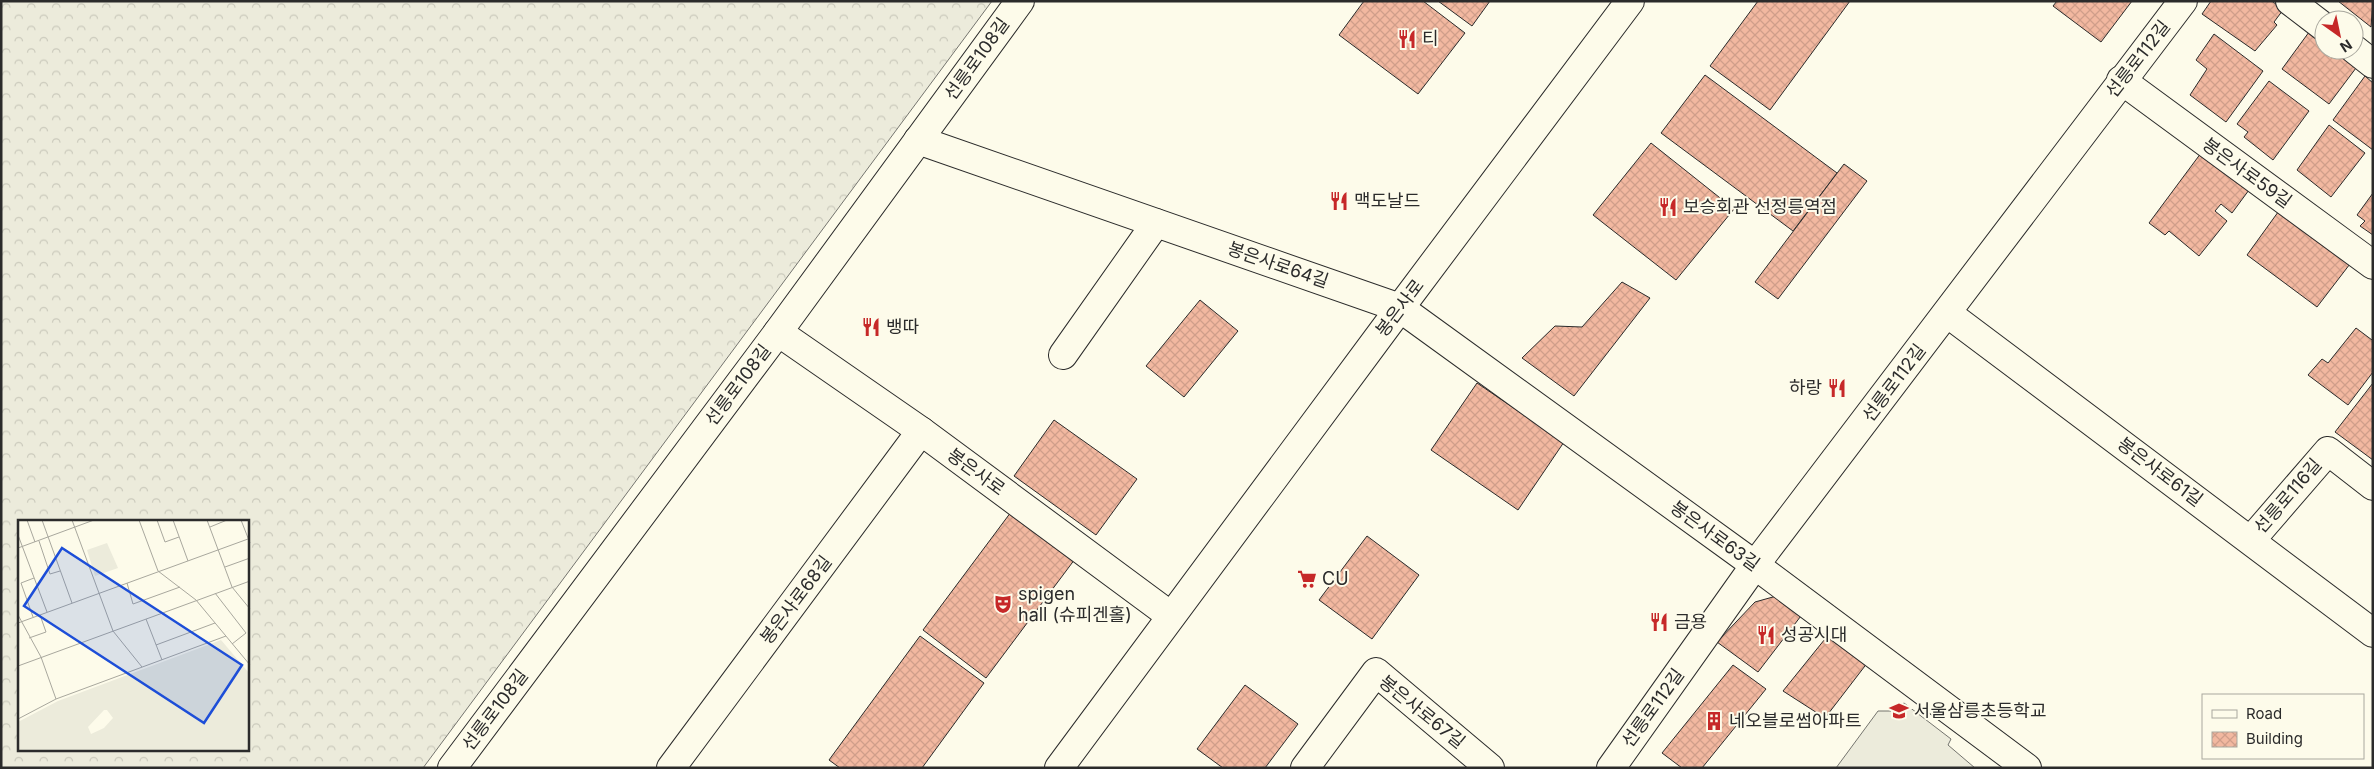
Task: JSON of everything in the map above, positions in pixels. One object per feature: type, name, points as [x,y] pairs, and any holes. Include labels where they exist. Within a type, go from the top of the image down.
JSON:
[{"type":"street","name":"선릉로108길","points":[[452,768],[778,332],[1020,1]]},
{"type":"street","name":"봉은사로","points":[[1059,768],[1630,1]]},
{"type":"street","points":[[2290,1],[2314,19]]},
{"type":"street","name":"선릉로112길","points":[[1610,768],[1755,566],[2121,80],[2173,4]]},
{"type":"street","name":"봉은사로59길","points":[[2121,80],[2373,265]]},
{"type":"street","name":"봉은사로64길","points":[[918,140],[1400,308]]},
{"type":"street","points":[[1063,355],[1156,223]]},
{"type":"street","name":"봉은사로63길","points":[[1400,308],[1755,566],[2027,768]]},
{"type":"street","name":"봉은사로61길","points":[[1947,313],[2373,633]]},
{"type":"street","name":"봉은사로","points":[[778,332],[921,431],[1171,616]]},
{"type":"street","name":"봉은사로68길","points":[[671,768],[921,431]]},
{"type":"street","name":"선릉로116길","points":[[2251,540],[2328,451],[2373,486]]},
{"type":"street","name":"봉은사로67길","points":[[1305,768],[1376,672],[1490,768]]},
{"type":"green space","points":[[1,1],[992,1],[423,768],[1,768]]},
{"type":"green space","points":[[1904,703],[1951,739],[1948,745],[1975,768],[1836,768],[1878,711],[1891,711]]},
{"type":"building","points":[[1364,1],[1423,1],[1465,33],[1418,94],[1339,35]]},
{"type":"building","points":[[1438,1],[1490,1],[1472,26]]},
{"type":"building","points":[[1758,1],[1850,1],[1770,110],[1710,66]]},
{"type":"building","points":[[2057,1],[2132,1],[2101,42],[2053,6]]},
{"type":"building","points":[[2211,1],[2272,1],[2283,10],[2274,22],[2277,25],[2255,51],[2202,14]]},
{"type":"building","points":[[2338,1],[2373,1],[2371,27],[2364,21],[2364,10],[2349,10]]},
{"type":"building","points":[[2312,28],[2314,30],[2314,60],[2354,60],[2359,64],[2329,104],[2282,69]]},
{"type":"building","points":[[2214,34],[2263,71],[2226,122],[2190,95],[2207,69],[2196,60]]},
{"type":"building","points":[[1705,75],[1837,173],[1793,231],[1661,133]]},
{"type":"building","points":[[2365,76],[2373,83],[2373,150],[2333,120]]},
{"type":"building","points":[[2269,81],[2309,111],[2273,160],[2244,137],[2248,132],[2237,124]]},
{"type":"building","points":[[2329,125],[2365,153],[2331,197],[2297,170]]},
{"type":"building","points":[[1651,143],[1734,209],[1676,280],[1593,215]]},
{"type":"building","points":[[2201,153],[2249,190],[2232,213],[2221,204],[2215,211],[2227,221],[2199,256],[2169,231],[2165,235],[2149,223]]},
{"type":"building","points":[[1844,164],[1867,181],[1778,299],[1755,282]]},
{"type":"building","points":[[2373,193],[2373,235],[2360,226],[2365,221],[2357,215]]},
{"type":"building","points":[[2281,208],[2353,260],[2317,307],[2247,255]]},
{"type":"building","points":[[1622,282],[1650,298],[1574,396],[1522,358],[1555,326],[1582,327]]},
{"type":"building","points":[[1200,300],[1238,331],[1184,397],[1146,366]]},
{"type":"building","points":[[2356,328],[2373,339],[2373,372],[2348,405],[2308,375],[2322,359],[2328,363]]},
{"type":"building","points":[[1477,383],[1564,442],[1518,510],[1431,450]]},
{"type":"building","points":[[2373,383],[2373,460],[2335,432]]},
{"type":"building","points":[[1054,420],[1137,479],[1096,535],[1014,476]]},
{"type":"building","points":[[1011,512],[1075,559],[986,678],[923,630]]},
{"type":"building","points":[[1367,536],[1419,575],[1372,639],[1319,600]]},
{"type":"building","points":[[1780,595],[1804,612],[1758,672],[1717,642],[1755,602]]},
{"type":"building","points":[[1829,634],[1868,662],[1825,718],[1783,691]]},
{"type":"building","points":[[920,636],[984,683],[922,768],[840,768],[829,760]]},
{"type":"building","name":"네오블로썸아파트","points":[[1733,665],[1766,689],[1702,768],[1682,768],[1662,753]]},
{"type":"building","points":[[1245,685],[1298,724],[1265,768],[1223,768],[1197,749]]},
{"type":"place","name":"티","points":[[1407,39]]},
{"type":"place","name":"맥도날드","points":[[1339,201]]},
{"type":"place","name":"보승회관 선정릉역점","points":[[1668,207]]},
{"type":"place","name":"뱅따","points":[[871,327]]},
{"type":"place","name":"하랑","points":[[1837,388]]},
{"type":"place","name":"CU","points":[[1307,579]]},
{"type":"place","name":"spigen hall (슈피겐홀)","points":[[1003,604]]},
{"type":"place","name":"금용","points":[[1659,622]]},
{"type":"place","name":"성공시대","points":[[1766,635]]},
{"type":"place","name":"서울삼릉초등학교","points":[[1899,711]]},
{"type":"place","name":"네오블로썸아파트","points":[[1714,721]]}]
